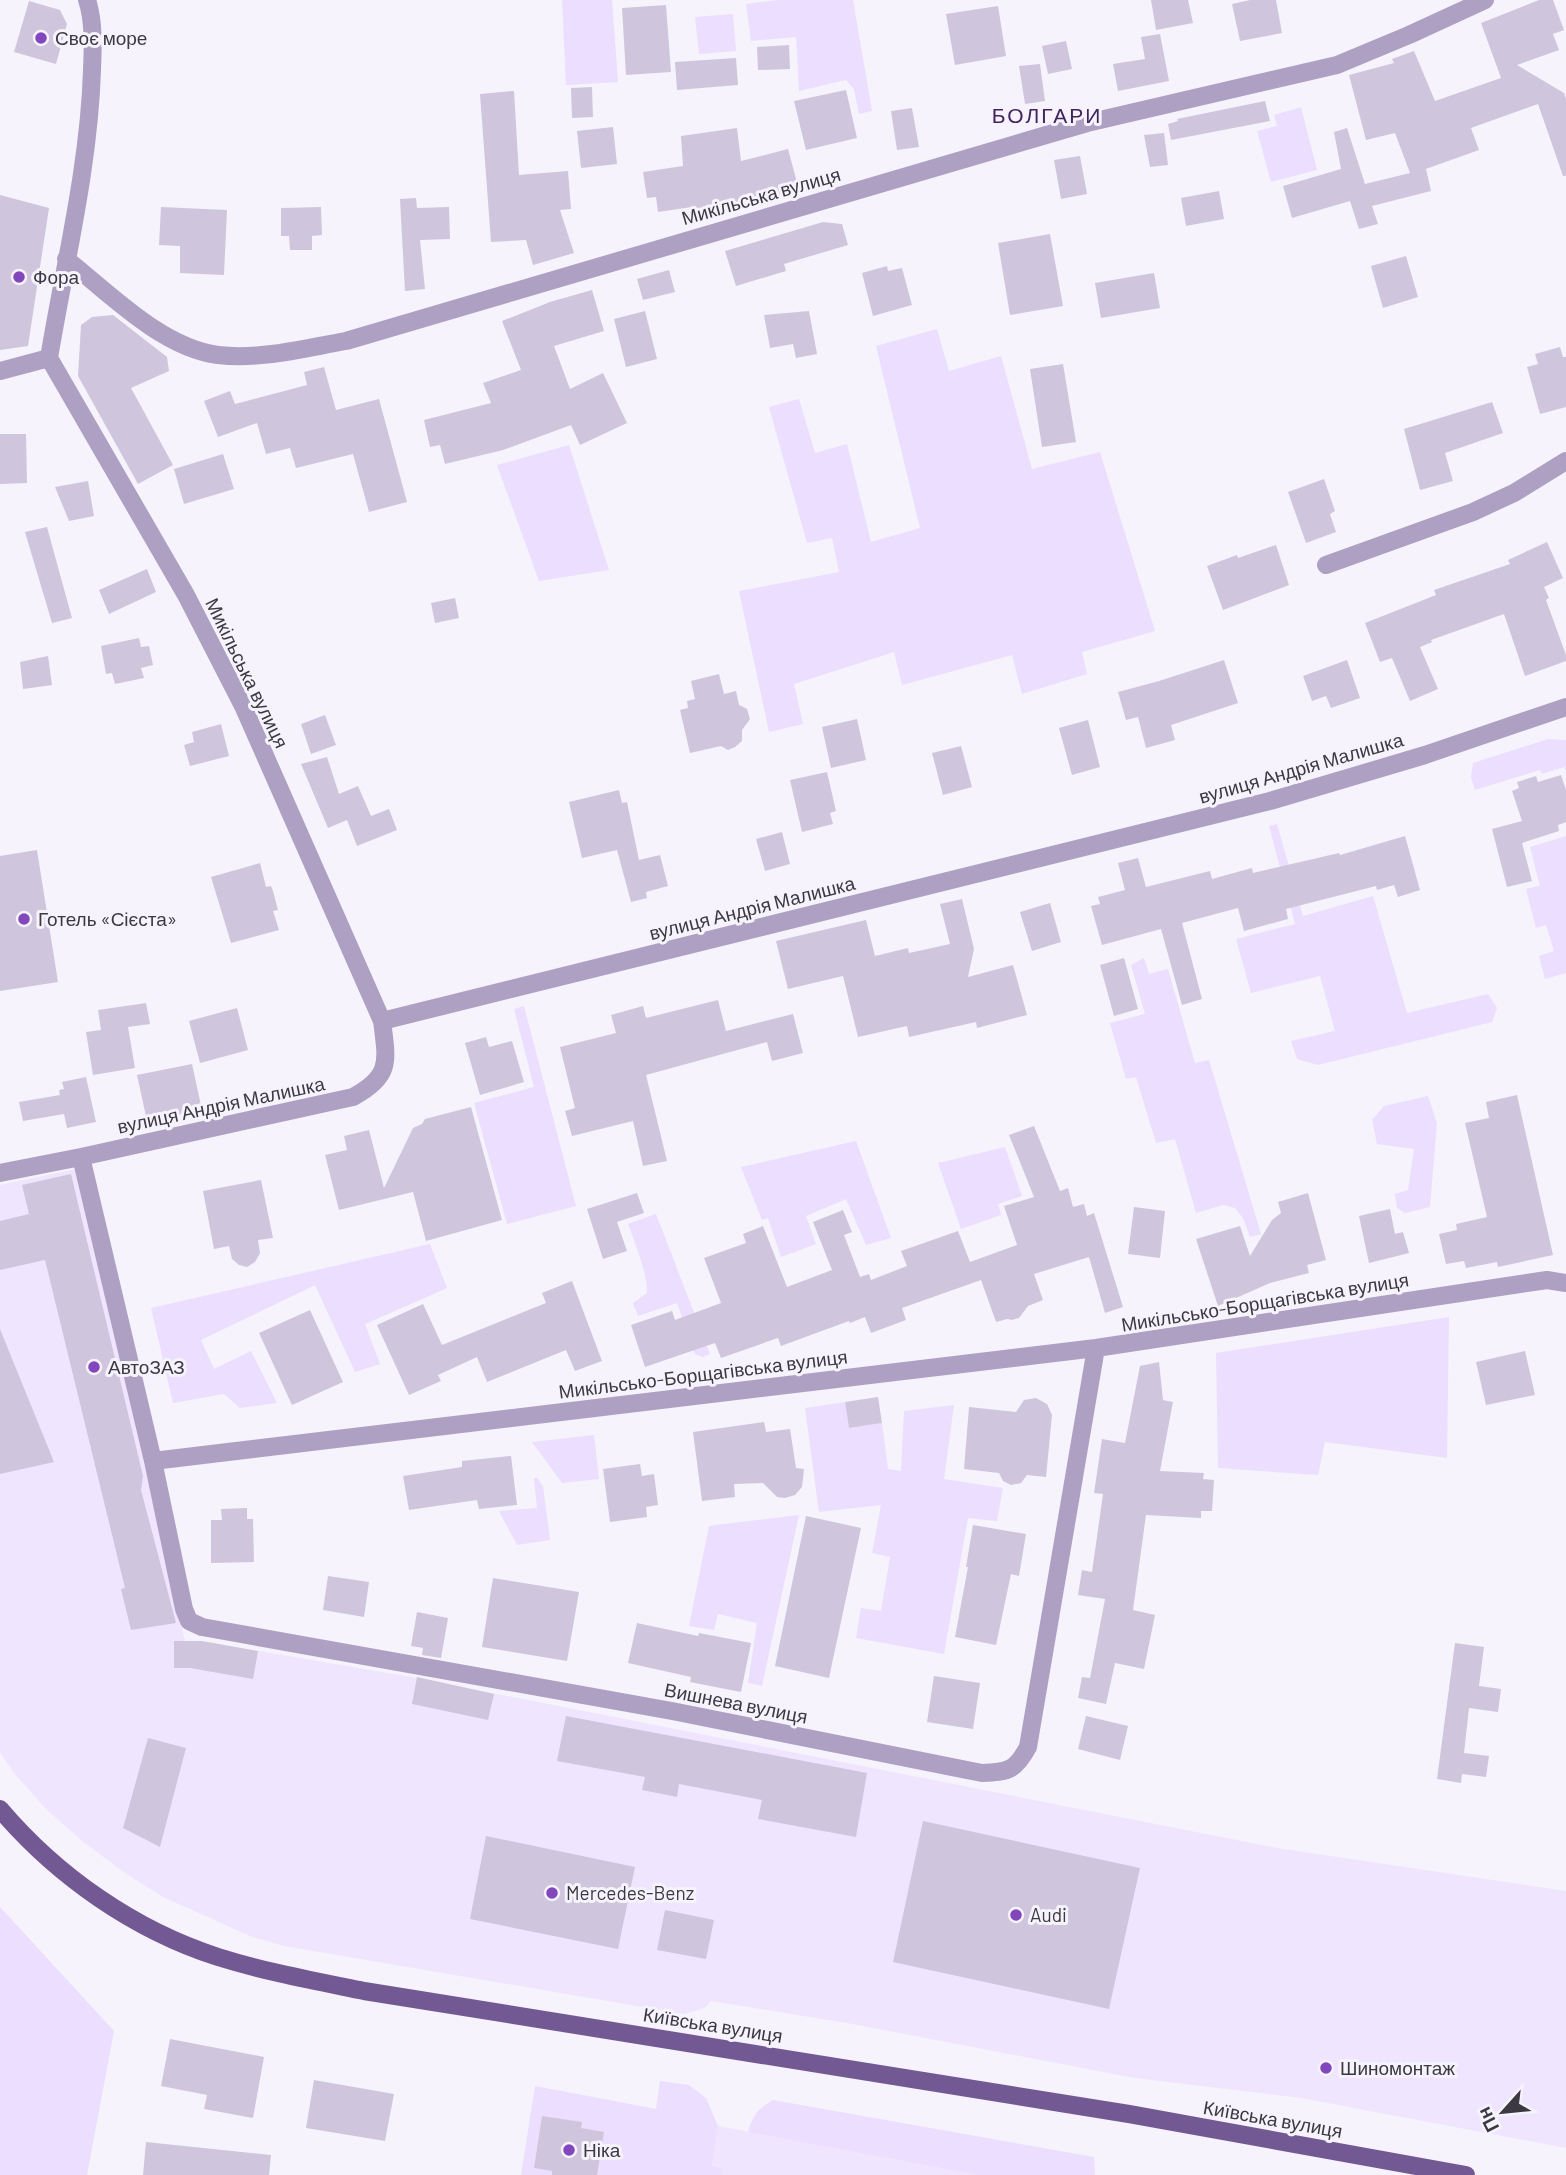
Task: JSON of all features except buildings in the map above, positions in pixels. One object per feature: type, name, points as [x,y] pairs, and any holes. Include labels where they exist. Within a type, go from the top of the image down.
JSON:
[{"type":"main road","name":"Київська вулиця","points":[[0,1809],[74,1881],[143,1926],[217,1956],[284,1974],[364,1991],[1129,2114],[1466,2175]]},
{"type":"street","name":"Микільська вулиця","points":[[66,258],[134,314],[178,343],[194,349],[219,355],[270,354],[346,341],[1075,126],[1337,65],[1485,0]]},
{"type":"street","points":[[0,372],[49,358],[83,178],[91,100],[85,3]]},
{"type":"street","name":"Микільська вулиця","points":[[49,358],[186,595],[244,708],[382,1021]]},
{"type":"street","points":[[1326,565],[1473,512],[1514,493],[1566,461]]},
{"type":"street","name":"вулиця Андрія Малишка","points":[[0,1173],[353,1097],[372,1087],[382,1074],[387,1055],[382,1021],[1270,801],[1426,755],[1566,706]]},
{"type":"street","points":[[81,1157],[153,1461]]},
{"type":"street","name":"Микільсько-Борщагівська вулиця","points":[[153,1461],[1096,1348],[1547,1280],[1566,1283]]},
{"type":"street","name":"Вишнева вулиця","points":[[153,1461],[184,1609],[189,1621],[202,1627],[673,1711],[982,1773],[1005,1773],[1020,1763],[1028,1748],[1096,1348]]},
{"type":"shaded area","points":[[562,0],[612,0],[618,82],[566,85]]},
{"type":"shaded area","points":[[778,0],[853,0],[872,111],[859,114],[854,89],[846,80],[799,91],[796,37],[751,41],[746,4]]},
{"type":"shaded area","points":[[733,14],[736,51],[699,54],[695,17]]},
{"type":"shaded area","points":[[1301,107],[1317,170],[1271,182],[1257,131],[1277,126],[1274,115]]},
{"type":"shaded area","points":[[937,329],[949,371],[1001,356],[1032,469],[1100,452],[1155,631],[1082,652],[1087,674],[1022,694],[1012,655],[902,685],[894,652],[794,684],[803,724],[769,732],[739,591],[839,572],[832,538],[807,543],[769,407],[799,399],[815,453],[847,444],[871,542],[920,528],[876,346]]},
{"type":"shaded area","points":[[569,445],[609,570],[539,581],[497,465]]},
{"type":"shaded area","points":[[1548,739],[1566,740],[1566,771],[1564,767],[1542,774],[1540,770],[1475,790],[1471,777],[1473,763]]},
{"type":"shaded area","points":[[1277,824],[1303,916],[1373,896],[1407,1013],[1488,994],[1497,1008],[1492,1022],[1318,1065],[1297,1059],[1291,1041],[1335,1031],[1320,976],[1251,993],[1236,939],[1295,924],[1269,826]]},
{"type":"shaded area","points":[[1566,836],[1566,973],[1545,979],[1539,956],[1554,951],[1546,925],[1536,928],[1526,889],[1540,886],[1530,847]]},
{"type":"shaded area","points":[[1144,958],[1149,974],[1168,969],[1195,1063],[1209,1060],[1261,1234],[1250,1237],[1243,1218],[1235,1208],[1223,1205],[1196,1213],[1175,1139],[1156,1143],[1136,1077],[1126,1079],[1110,1023],[1145,1014],[1131,965]]},
{"type":"shaded area","points":[[524,1006],[576,1206],[507,1224],[474,1103],[534,1087],[514,1009]]},
{"type":"shaded area","points":[[1428,1096],[1437,1123],[1430,1207],[1405,1213],[1397,1208],[1395,1194],[1408,1190],[1414,1149],[1377,1144],[1372,1120],[1384,1106]]},
{"type":"shaded area","points":[[856,1141],[891,1238],[866,1245],[846,1199],[806,1216],[816,1244],[781,1257],[768,1218],[762,1220],[741,1167]]},
{"type":"shaded area","points":[[1005,1147],[1022,1196],[998,1204],[1001,1215],[961,1229],[938,1163]]},
{"type":"shaded area","points":[[76,1169],[185,1641],[213,1643],[417,1678],[1277,1848],[1566,1891],[1566,2148],[1301,2098],[1135,2078],[847,2023],[711,2001],[705,2008],[684,2014],[284,1946],[252,1937],[163,1897],[125,1873],[46,1809],[14,1773],[0,1752],[0,1185]]},
{"type":"shaded area","points":[[656,1214],[710,1354],[703,1357],[695,1354],[677,1303],[638,1316],[633,1303],[647,1293],[647,1286],[628,1224]]},
{"type":"shaded area","points":[[430,1244],[447,1288],[365,1324],[380,1364],[355,1372],[315,1285],[201,1340],[214,1369],[251,1351],[277,1403],[240,1408],[224,1394],[173,1403],[151,1308]]},
{"type":"shaded area","points":[[1449,1317],[1447,1458],[1325,1442],[1318,1475],[1218,1468],[1216,1353]]},
{"type":"shaded area","points":[[845,1402],[849,1428],[882,1423],[888,1469],[901,1471],[904,1411],[954,1405],[944,1479],[1003,1488],[997,1521],[968,1518],[944,1654],[856,1638],[861,1608],[881,1611],[890,1557],[872,1553],[881,1505],[819,1512],[805,1408]]},
{"type":"shaded area","points":[[594,1435],[599,1479],[562,1483],[532,1442]]},
{"type":"shaded area","points":[[534,1478],[543,1486],[550,1540],[517,1545],[499,1511],[537,1508]]},
{"type":"shaded area","points":[[799,1515],[762,1686],[748,1683],[757,1623],[718,1614],[714,1630],[689,1626],[709,1526]]},
{"type":"shaded area","points":[[0,1907],[114,2031],[87,2175],[0,2175]]},
{"type":"shaded area","points":[[660,2081],[689,2085],[706,2098],[718,2126],[712,2166],[723,2169],[722,2175],[521,2175],[535,2086],[656,2109]]},
{"type":"shaded area","points":[[773,2100],[1094,2157],[1095,2175],[978,2175],[748,2132],[757,2113]]},
{"type":"shaded area","points":[[718,2126],[978,2175],[722,2175],[723,2169],[712,2167]]},
{"type":"place","name":"Своє море","points":[[41,38]]},
{"type":"place","name":"Фора","points":[[19,277]]},
{"type":"place","name":"Готель «Сієста»","points":[[24,919]]},
{"type":"place","name":"АвтоЗАЗ","points":[[94,1367]]},
{"type":"place","name":"Mercedes-Benz","points":[[552,1893]]},
{"type":"place","name":"Audi","points":[[1016,1915]]},
{"type":"place","name":"Шиномонтаж","points":[[1326,2068]]},
{"type":"place","name":"Ніка","points":[[569,2150]]},
{"type":"district","name":"БОЛГАРИ","points":[[1047,116]]}]
